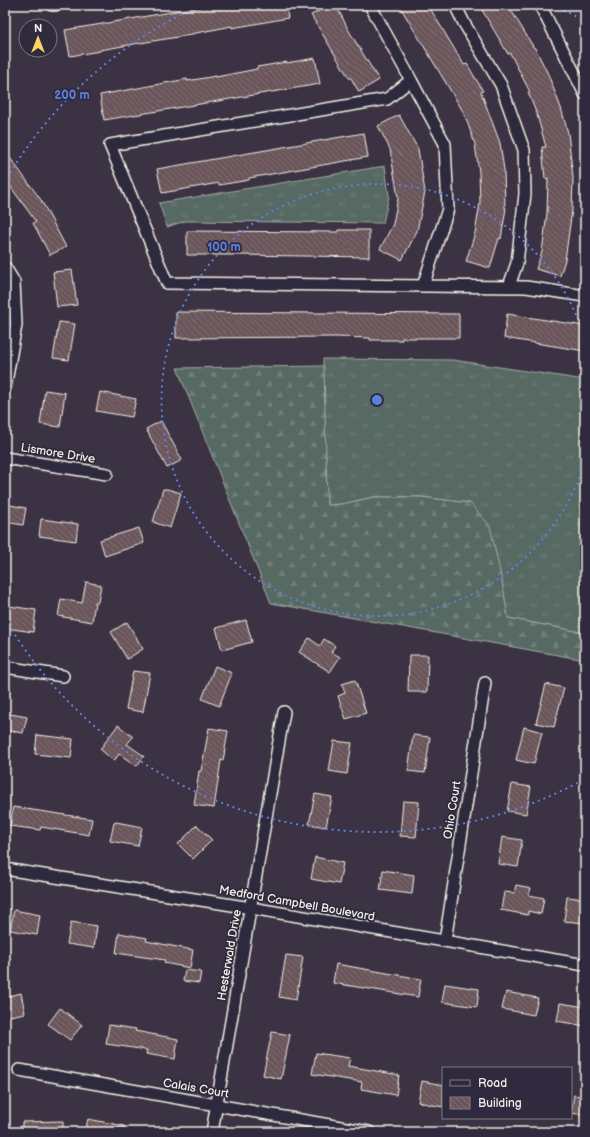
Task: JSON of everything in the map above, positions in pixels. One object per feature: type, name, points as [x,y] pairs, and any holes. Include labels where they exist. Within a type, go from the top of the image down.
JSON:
[{"type":"street","points":[[370,5],[445,144],[448,209],[423,286]]},
{"type":"street","points":[[454,5],[501,85],[524,150],[525,194],[517,263],[509,286]]},
{"type":"street","points":[[540,5],[585,94]]},
{"type":"street","points":[[411,80],[387,99],[110,145],[167,283],[509,286],[526,287],[585,296]]},
{"type":"street","points":[[5,267],[14,282],[16,325],[5,388]]},
{"type":"street","name":"Lismore Drive","points":[[5,458],[107,474]]},
{"type":"street","points":[[5,667],[63,676]]},
{"type":"street","name":"Ohio Court","points":[[444,941],[485,683]]},
{"type":"street","name":"Hesterwald Drive","points":[[212,1132],[284,712]]},
{"type":"street","name":"Medford Campbell Boulevard","points":[[5,869],[251,908],[585,965]]},
{"type":"street","name":"Calais Court","points":[[19,1070],[369,1132]]},
{"type":"green space","points":[[385,166],[389,196],[383,223],[185,221],[167,227],[159,203]]},
{"type":"green space","points":[[323,359],[453,360],[585,380],[585,633],[508,618],[502,581],[470,503],[421,497],[374,497],[342,504],[327,505]]},
{"type":"green space","points":[[324,366],[327,505],[342,504],[374,497],[421,497],[470,503],[490,526],[502,581],[508,618],[585,633],[585,660],[271,603],[177,368]]},
{"type":"building","points":[[211,5],[286,5],[288,18],[232,28],[232,26],[191,35],[70,56],[65,30]]},
{"type":"building","points":[[330,5],[336,5],[349,31],[379,80],[359,92],[311,15]]},
{"type":"building","points":[[399,5],[428,5],[464,65],[467,64],[483,91],[481,92],[500,143],[504,170],[506,208],[501,239],[499,238],[490,268],[466,261],[475,233],[480,203],[479,172],[475,144],[464,113]]},
{"type":"building","points":[[491,5],[508,5],[535,48],[548,74],[561,108],[568,133],[573,178],[572,210],[565,260],[560,276],[536,269],[542,252],[547,213],[548,178],[545,179],[542,147],[546,147],[537,115],[528,92],[530,92],[510,53],[508,54],[482,10]]},
{"type":"building","points":[[315,58],[320,84],[104,120],[100,95],[187,79],[187,81],[216,77],[257,69],[257,67]]},
{"type":"building","points":[[399,115],[418,149],[425,192],[417,231],[402,260],[380,249],[393,224],[398,198],[390,149],[378,126]]},
{"type":"building","points":[[364,133],[368,157],[249,178],[249,180],[219,185],[219,183],[162,193],[157,169]]},
{"type":"building","points":[[5,151],[41,200],[66,247],[50,255],[33,223],[36,222],[5,179]]},
{"type":"building","points":[[338,230],[369,230],[369,257],[187,255],[187,231],[338,232]]},
{"type":"building","points":[[72,270],[77,305],[57,307],[53,272]]},
{"type":"building","points":[[176,312],[459,314],[459,338],[402,338],[402,340],[370,340],[370,338],[336,337],[176,338]]},
{"type":"building","points":[[507,314],[585,326],[585,351],[504,338]]},
{"type":"building","points":[[59,322],[75,324],[69,360],[53,358]]},
{"type":"building","points":[[45,390],[65,393],[60,427],[40,424]]},
{"type":"building","points":[[100,392],[136,399],[132,417],[96,411]]},
{"type":"building","points":[[161,421],[182,460],[167,468],[146,429]]},
{"type":"building","points":[[163,489],[181,493],[170,528],[153,522]]},
{"type":"building","points":[[5,504],[26,508],[23,525],[5,522]]},
{"type":"building","points":[[41,519],[78,524],[76,541],[39,536]]},
{"type":"building","points":[[139,528],[144,543],[105,556],[100,540]]},
{"type":"building","points":[[86,582],[101,585],[98,602],[95,602],[92,622],[58,616],[61,599],[82,603]]},
{"type":"building","points":[[9,606],[36,610],[33,632],[6,628]]},
{"type":"building","points":[[246,620],[252,642],[222,650],[216,628]]},
{"type":"building","points":[[127,622],[143,649],[127,659],[111,632]]},
{"type":"building","points":[[309,638],[320,646],[324,639],[335,646],[331,652],[340,657],[330,672],[299,652]]},
{"type":"building","points":[[409,655],[428,655],[427,692],[408,692]]},
{"type":"building","points":[[215,666],[232,673],[219,706],[202,699]]},
{"type":"building","points":[[133,671],[150,673],[143,712],[126,709]]},
{"type":"building","points":[[355,680],[366,713],[346,719],[338,696],[345,693],[342,684]]},
{"type":"building","points":[[546,684],[564,688],[554,727],[536,723]]},
{"type":"building","points":[[5,713],[27,717],[23,733],[5,730]]},
{"type":"building","points":[[118,725],[133,737],[127,744],[144,756],[137,766],[119,754],[114,761],[100,749]]},
{"type":"building","points":[[524,727],[542,732],[534,764],[516,760]]},
{"type":"building","points":[[209,728],[228,731],[223,761],[221,760],[214,808],[194,805],[199,771],[201,771]]},
{"type":"building","points":[[37,735],[73,739],[71,758],[35,754]]},
{"type":"building","points":[[413,735],[430,737],[425,773],[408,771]]},
{"type":"building","points":[[334,741],[352,743],[347,774],[329,771]]},
{"type":"building","points":[[512,784],[531,787],[526,814],[507,811]]},
{"type":"building","points":[[315,794],[332,797],[326,827],[309,824]]},
{"type":"building","points":[[403,801],[419,802],[416,837],[400,836]]},
{"type":"building","points":[[13,807],[92,819],[89,835],[41,827],[40,830],[10,826]]},
{"type":"building","points":[[116,822],[142,827],[138,846],[110,841],[114,823]]},
{"type":"building","points":[[197,825],[212,840],[193,859],[178,844]]},
{"type":"building","points":[[502,837],[522,840],[518,867],[498,864]]},
{"type":"building","points":[[315,857],[343,863],[339,884],[311,879]]},
{"type":"building","points":[[383,870],[414,875],[412,894],[380,890]]},
{"type":"building","points":[[516,885],[531,888],[529,895],[544,898],[541,914],[528,911],[528,915],[501,910],[504,892],[514,893]]},
{"type":"building","points":[[567,897],[585,899],[585,923],[564,921]]},
{"type":"building","points":[[14,910],[40,915],[37,935],[10,930]]},
{"type":"building","points":[[71,922],[97,926],[94,948],[67,944]]},
{"type":"building","points":[[119,933],[147,938],[146,941],[193,950],[190,968],[164,963],[165,960],[116,953]]},
{"type":"building","points":[[286,955],[303,957],[296,1000],[279,997]]},
{"type":"building","points":[[336,964],[421,979],[418,997],[333,983]]},
{"type":"building","points":[[185,970],[201,972],[199,983],[183,981]]},
{"type":"building","points":[[445,984],[479,989],[477,1007],[442,1002]]},
{"type":"building","points":[[506,992],[538,998],[534,1015],[502,1009]]},
{"type":"building","points":[[21,993],[25,1013],[5,1017],[5,997]]},
{"type":"building","points":[[560,1003],[585,1007],[585,1026],[557,1021]]},
{"type":"building","points":[[60,1008],[82,1025],[70,1040],[48,1024]]},
{"type":"building","points":[[109,1025],[136,1029],[135,1031],[178,1039],[175,1059],[146,1054],[147,1050],[106,1044]]},
{"type":"building","points":[[272,1032],[290,1035],[281,1079],[263,1075]]},
{"type":"building","points":[[316,1053],[350,1058],[348,1066],[399,1075],[396,1095],[361,1089],[362,1082],[312,1074]]},
{"type":"building","points":[[422,1081],[442,1085],[442,1107],[418,1102]]},
{"type":"building","points":[[574,1095],[585,1097],[585,1115],[572,1113]]},
{"type":"building","points":[[88,1119],[124,1126],[123,1132],[85,1132]]},
{"type":"building","points":[[63,1121],[63,1132],[22,1132],[22,1122]]}]
